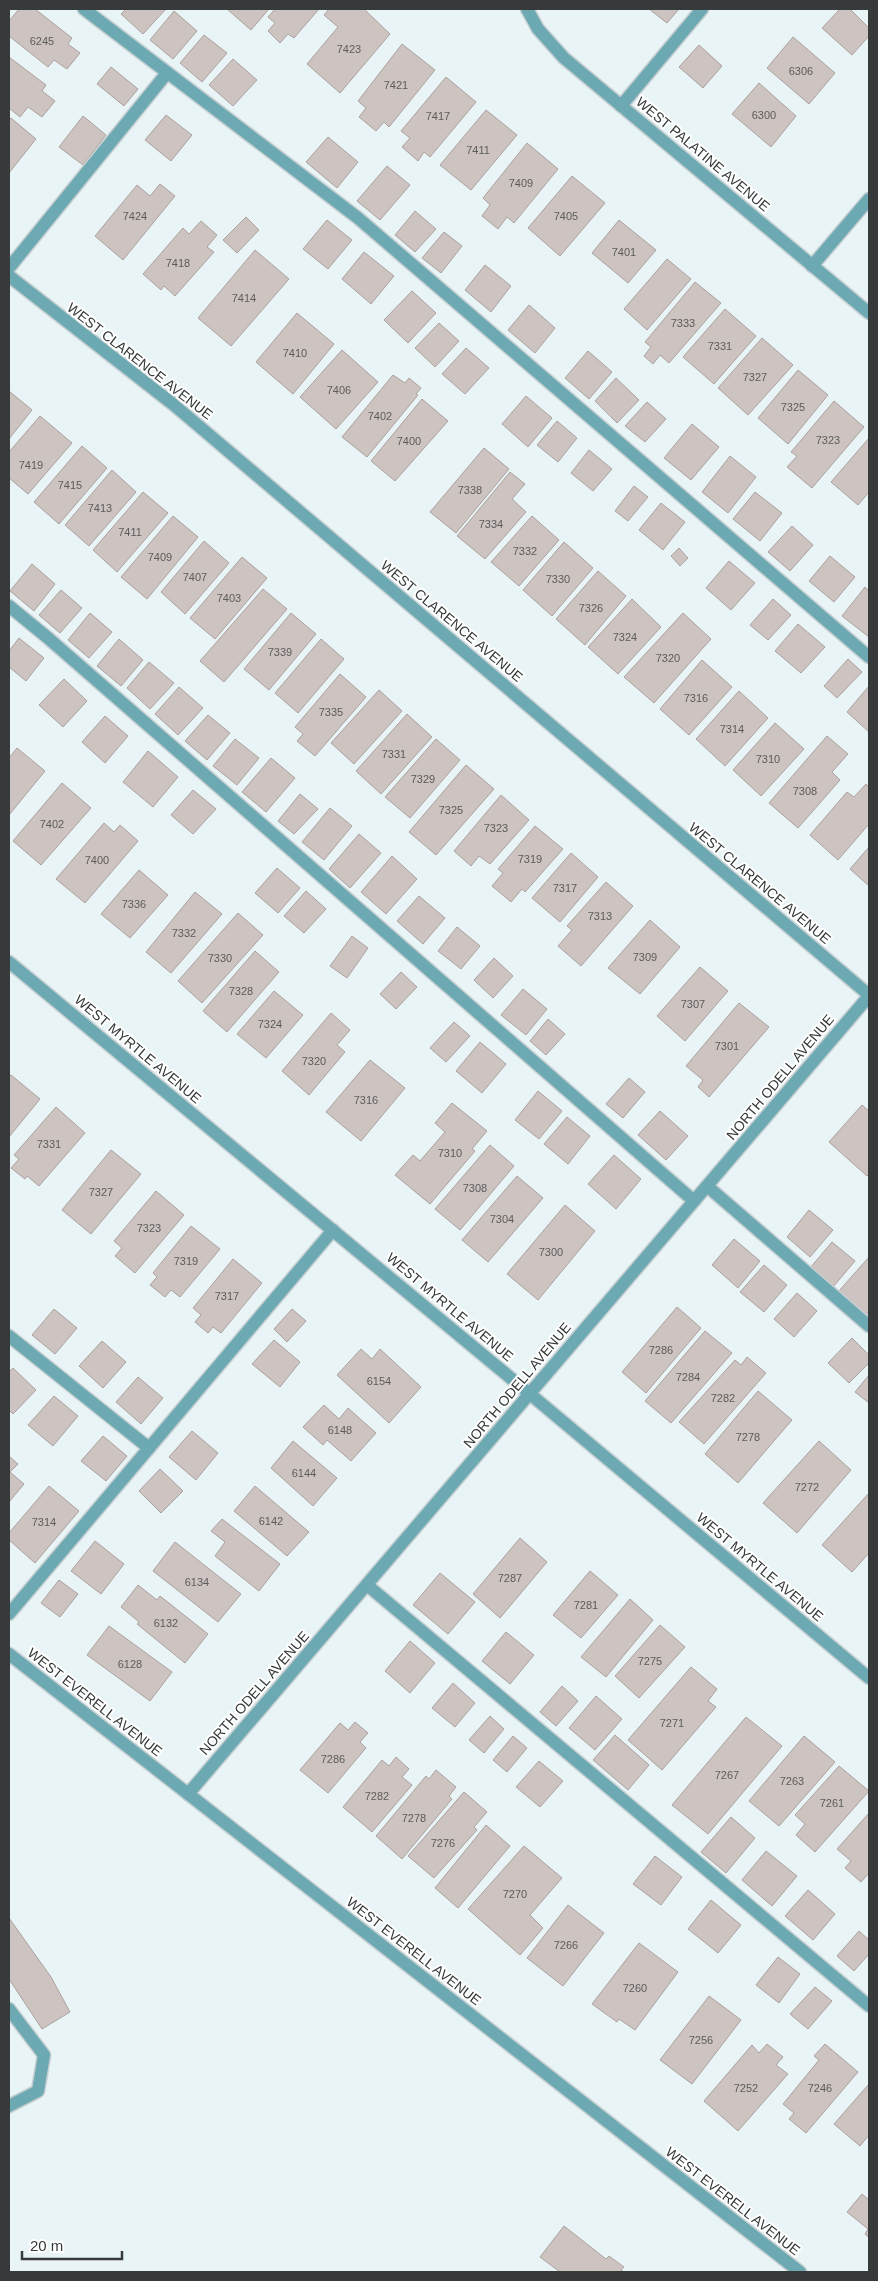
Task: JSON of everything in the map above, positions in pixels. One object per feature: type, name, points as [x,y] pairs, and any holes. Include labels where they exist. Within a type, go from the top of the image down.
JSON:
[{"type":"street","points":[[84,9],[358,218],[869,657]]},
{"type":"street","name":"WEST PALATINE AVENUE","points":[[527,9],[538,29],[564,58],[869,313]]},
{"type":"street","points":[[621,106],[702,9]]},
{"type":"street","points":[[9,268],[167,73]]},
{"type":"street","points":[[812,266],[869,200]]},
{"type":"street","name":"WEST CLARENCE AVENUE","points":[[9,276],[174,405],[869,996]]},
{"type":"street","points":[[9,606],[694,1201]]},
{"type":"street","name":"WEST MYRTLE AVENUE","points":[[9,962],[869,1678]]},
{"type":"street","name":"NORTH ODELL AVENUE","points":[[188,1794],[869,996]]},
{"type":"street","points":[[707,1186],[869,1326]]},
{"type":"street","points":[[9,1614],[333,1230]]},
{"type":"street","points":[[9,1336],[149,1448]]},
{"type":"street","points":[[367,1585],[869,2006]]},
{"type":"street","name":"WEST EVERELL AVENUE","points":[[9,1654],[800,2272]]},
{"type":"street","points":[[9,2010],[44,2055],[38,2091],[9,2106]]},
{"type":"building","points":[[19,9],[35,9],[72,38],[68,44],[80,53],[67,69],[54,60],[48,67],[9,36],[9,21]]},
{"type":"building","points":[[126,9],[166,9],[143,34],[121,14]]},
{"type":"building","points":[[227,9],[269,9],[251,30]]},
{"type":"building","points":[[275,9],[319,9],[294,38],[288,34],[280,43],[268,31],[275,23],[268,17]]},
{"type":"building","points":[[329,9],[364,9],[390,34],[340,93],[307,64],[338,27],[324,15]]},
{"type":"building","points":[[649,9],[679,9],[667,23]]},
{"type":"building","points":[[840,9],[850,9],[869,28],[869,36],[852,55],[822,28]]},
{"type":"building","points":[[174,11],[197,31],[173,59],[150,40]]},
{"type":"building","points":[[204,35],[227,53],[202,82],[180,63]]},
{"type":"building","points":[[793,37],[835,73],[809,104],[767,68]]},
{"type":"building","points":[[402,44],[435,70],[389,127],[384,122],[376,131],[359,117],[366,108],[358,101]]},
{"type":"building","points":[[699,45],[722,66],[703,88],[679,67]]},
{"type":"building","points":[[9,57],[46,85],[42,91],[55,101],[42,117],[28,107],[20,117],[9,108]]},
{"type":"building","points":[[233,59],[257,80],[233,106],[209,85]]},
{"type":"building","points":[[111,67],[138,89],[124,106],[97,84]]},
{"type":"building","points":[[446,77],[476,102],[430,157],[424,152],[418,161],[402,147],[410,138],[401,131]]},
{"type":"building","points":[[759,83],[796,116],[771,147],[732,114]]},
{"type":"building","points":[[486,110],[517,135],[471,190],[440,165]]},
{"type":"building","points":[[166,115],[192,135],[171,161],[145,140]]},
{"type":"building","points":[[83,116],[106,135],[83,165],[59,147]]},
{"type":"building","points":[[11,118],[36,139],[9,173],[9,120]]},
{"type":"building","points":[[328,137],[358,162],[337,188],[306,162]]},
{"type":"building","points":[[527,143],[558,169],[514,223],[507,217],[498,229],[482,216],[490,205],[483,198]]},
{"type":"building","points":[[387,166],[410,185],[380,220],[357,201]]},
{"type":"building","points":[[572,176],[605,203],[560,256],[528,228]]},
{"type":"building","points":[[160,184],[175,196],[123,260],[95,236],[137,185],[150,196]]},
{"type":"building","points":[[415,211],[436,229],[415,252],[395,235]]},
{"type":"building","points":[[246,217],[259,230],[237,253],[223,240]]},
{"type":"building","points":[[327,220],[352,240],[328,269],[303,249]]},
{"type":"building","points":[[619,220],[656,250],[628,283],[592,253]]},
{"type":"building","points":[[201,221],[217,235],[207,247],[214,252],[175,296],[164,286],[161,290],[143,274],[183,228],[189,234]]},
{"type":"building","points":[[444,232],[462,246],[441,273],[422,258]]},
{"type":"building","points":[[255,250],[289,279],[231,346],[198,318]]},
{"type":"building","points":[[364,252],[394,276],[371,304],[342,279]]},
{"type":"building","points":[[667,259],[691,279],[647,330],[624,309]]},
{"type":"building","points":[[485,265],[511,286],[491,312],[465,290]]},
{"type":"building","points":[[695,282],[721,303],[669,363],[660,355],[653,364],[644,356],[651,347],[645,342]]},
{"type":"building","points":[[412,291],[436,313],[408,343],[384,320]]},
{"type":"building","points":[[529,305],[555,328],[535,353],[508,330]]},
{"type":"building","points":[[725,309],[756,336],[714,384],[683,357]]},
{"type":"building","points":[[297,313],[334,344],[293,394],[256,362]]},
{"type":"building","points":[[439,323],[459,341],[435,367],[415,348]]},
{"type":"building","points":[[762,338],[793,365],[748,415],[718,388]]},
{"type":"building","points":[[466,348],[489,368],[465,394],[442,374]]},
{"type":"building","points":[[342,350],[378,382],[336,429],[300,397]]},
{"type":"building","points":[[588,351],[612,372],[589,399],[565,378]]},
{"type":"building","points":[[798,370],[828,395],[788,444],[758,418]]},
{"type":"building","points":[[393,375],[405,383],[409,378],[421,388],[416,394],[418,395],[367,457],[342,437]]},
{"type":"building","points":[[616,378],[639,400],[617,423],[595,401]]},
{"type":"building","points":[[9,391],[32,410],[9,439]]},
{"type":"building","points":[[526,396],[552,418],[528,447],[502,424]]},
{"type":"building","points":[[422,399],[448,421],[395,481],[371,461]]},
{"type":"building","points":[[834,401],[864,427],[812,488],[787,467],[797,456],[791,452]]},
{"type":"building","points":[[647,402],[666,419],[645,442],[625,426]]},
{"type":"building","points":[[40,416],[72,443],[28,494],[9,478],[9,452]]},
{"type":"building","points":[[557,421],[577,438],[558,462],[537,445]]},
{"type":"building","points":[[692,424],[719,447],[691,480],[664,458]]},
{"type":"building","points":[[869,438],[869,492],[858,505],[831,482]]},
{"type":"building","points":[[82,446],[107,468],[59,524],[34,502]]},
{"type":"building","points":[[484,448],[509,469],[456,533],[430,512]]},
{"type":"building","points":[[589,450],[612,469],[593,491],[571,473]]},
{"type":"building","points":[[730,456],[756,477],[728,513],[702,492]]},
{"type":"building","points":[[112,470],[136,492],[89,546],[65,525]]},
{"type":"building","points":[[510,472],[525,484],[512,499],[526,512],[485,559],[457,536]]},
{"type":"building","points":[[634,486],[648,497],[628,521],[615,511]]},
{"type":"building","points":[[143,492],[168,513],[117,572],[93,550]]},
{"type":"building","points":[[755,492],[782,513],[760,541],[733,519]]},
{"type":"building","points":[[661,503],[685,522],[663,550],[639,530]]},
{"type":"building","points":[[173,516],[198,537],[147,599],[121,577]]},
{"type":"building","points":[[532,516],[559,540],[519,586],[491,562]]},
{"type":"building","points":[[792,526],[813,545],[790,571],[768,552]]},
{"type":"building","points":[[204,541],[229,563],[185,614],[161,592]]},
{"type":"building","points":[[564,542],[593,568],[552,616],[523,590]]},
{"type":"building","points":[[679,548],[688,558],[680,566],[671,556]]},
{"type":"building","points":[[830,556],[855,577],[834,602],[809,581]]},
{"type":"building","points":[[242,557],[267,578],[215,639],[190,618]]},
{"type":"building","points":[[729,561],[755,583],[731,610],[706,588]]},
{"type":"building","points":[[32,564],[55,584],[34,611],[10,591]]},
{"type":"building","points":[[598,571],[626,596],[585,645],[556,619]]},
{"type":"building","points":[[865,587],[869,591],[869,637],[842,616]]},
{"type":"building","points":[[263,589],[287,609],[224,682],[200,661]]},
{"type":"building","points":[[61,590],[82,608],[60,633],[39,615]]},
{"type":"building","points":[[632,599],[661,627],[618,674],[588,647]]},
{"type":"building","points":[[773,599],[791,615],[768,640],[750,625]]},
{"type":"building","points":[[90,613],[112,632],[89,658],[68,640]]},
{"type":"building","points":[[291,613],[316,634],[269,690],[244,669]]},
{"type":"building","points":[[683,613],[711,639],[654,703],[624,677]]},
{"type":"building","points":[[798,624],[825,647],[801,673],[775,651]]},
{"type":"building","points":[[19,638],[44,658],[26,681],[9,667],[9,651]]},
{"type":"building","points":[[119,639],[143,660],[121,686],[97,666]]},
{"type":"building","points":[[321,639],[344,659],[298,713],[275,693]]},
{"type":"building","points":[[848,659],[862,672],[837,698],[824,686]]},
{"type":"building","points":[[702,660],[732,687],[689,735],[660,709]]},
{"type":"building","points":[[149,662],[174,683],[150,709],[127,688]]},
{"type":"building","points":[[340,674],[366,697],[315,756],[297,741],[303,734],[295,727]]},
{"type":"building","points":[[64,679],[87,701],[63,727],[39,705]]},
{"type":"building","points":[[869,686],[869,732],[847,712]]},
{"type":"building","points":[[179,687],[203,708],[178,735],[155,714]]},
{"type":"building","points":[[379,690],[402,711],[354,764],[331,743]]},
{"type":"building","points":[[739,691],[768,718],[725,766],[696,739]]},
{"type":"building","points":[[407,714],[432,737],[381,794],[356,771]]},
{"type":"building","points":[[208,715],[230,733],[207,760],[185,741]]},
{"type":"building","points":[[105,716],[128,736],[105,763],[82,742]]},
{"type":"building","points":[[775,723],[804,749],[761,796],[733,770]]},
{"type":"building","points":[[827,736],[848,754],[832,772],[840,780],[798,828],[769,803]]},
{"type":"building","points":[[235,739],[259,758],[237,785],[213,766]]},
{"type":"building","points":[[436,739],[460,760],[410,818],[385,797]]},
{"type":"building","points":[[17,748],[45,771],[9,815],[9,758]]},
{"type":"building","points":[[148,751],[178,777],[153,807],[123,782]]},
{"type":"building","points":[[271,758],[295,778],[266,812],[242,792]]},
{"type":"building","points":[[466,765],[494,789],[436,855],[409,832]]},
{"type":"building","points":[[62,783],[91,808],[41,865],[13,841]]},
{"type":"building","points":[[866,784],[869,788],[869,824],[838,860],[810,835],[847,792],[854,797]]},
{"type":"building","points":[[193,790],[216,809],[193,834],[171,815]]},
{"type":"building","points":[[300,794],[318,809],[294,834],[278,821]]},
{"type":"building","points":[[501,795],[529,820],[490,864],[479,856],[471,866],[454,851]]},
{"type":"building","points":[[330,808],[352,826],[324,860],[302,842]]},
{"type":"building","points":[[104,823],[114,832],[120,825],[138,841],[85,903],[56,879]]},
{"type":"building","points":[[535,826],[563,849],[525,892],[522,889],[511,902],[492,886],[503,873],[498,869]]},
{"type":"building","points":[[359,834],[381,853],[350,888],[329,869]]},
{"type":"building","points":[[869,847],[869,886],[850,869]]},
{"type":"building","points":[[571,853],[598,877],[560,922],[532,898]]},
{"type":"building","points":[[392,856],[417,879],[386,914],[361,892]]},
{"type":"building","points":[[277,868],[300,888],[278,913],[255,893]]},
{"type":"building","points":[[139,870],[168,895],[130,938],[101,914]]},
{"type":"building","points":[[606,882],[633,906],[581,966],[558,946],[572,930],[567,926]]},
{"type":"building","points":[[306,891],[326,909],[304,933],[284,916]]},
{"type":"building","points":[[195,892],[222,914],[171,973],[146,952]]},
{"type":"building","points":[[419,896],[445,918],[423,944],[397,921]]},
{"type":"building","points":[[238,913],[263,935],[202,1003],[178,981]]},
{"type":"building","points":[[650,920],[680,947],[640,994],[608,968]]},
{"type":"building","points":[[457,927],[480,946],[461,969],[438,951]]},
{"type":"building","points":[[352,936],[368,948],[347,978],[330,966]]},
{"type":"building","points":[[255,951],[279,972],[227,1032],[203,1011]]},
{"type":"building","points":[[494,958],[513,976],[493,998],[474,980]]},
{"type":"building","points":[[700,967],[728,991],[685,1041],[657,1016]]},
{"type":"building","points":[[401,972],[417,987],[396,1009],[380,994]]},
{"type":"building","points":[[523,989],[547,1009],[526,1035],[501,1015]]},
{"type":"building","points":[[274,991],[303,1015],[266,1058],[237,1034]]},
{"type":"building","points":[[739,1003],[769,1027],[709,1097],[698,1087],[703,1080],[686,1066]]},
{"type":"building","points":[[331,1013],[350,1030],[337,1045],[345,1052],[309,1095],[282,1071]]},
{"type":"building","points":[[548,1019],[565,1034],[546,1055],[530,1041]]},
{"type":"building","points":[[454,1022],[470,1036],[446,1062],[430,1048]]},
{"type":"building","points":[[480,1042],[506,1064],[482,1093],[456,1071]]},
{"type":"building","points":[[370,1060],[405,1088],[361,1141],[326,1112]]},
{"type":"building","points":[[11,1075],[40,1099],[9,1137],[9,1077]]},
{"type":"building","points":[[629,1078],[645,1092],[623,1118],[606,1104]]},
{"type":"building","points":[[538,1091],[562,1111],[539,1139],[515,1120]]},
{"type":"building","points":[[452,1103],[487,1131],[472,1149],[475,1151],[430,1204],[395,1175],[413,1155],[420,1161],[445,1132],[435,1123]]},
{"type":"building","points":[[862,1105],[869,1111],[869,1174],[867,1176],[829,1142]]},
{"type":"building","points":[[56,1107],[85,1133],[39,1186],[27,1176],[25,1179],[11,1168],[19,1159],[14,1155]]},
{"type":"building","points":[[660,1111],[688,1136],[666,1160],[638,1135]]},
{"type":"building","points":[[567,1117],[590,1136],[568,1164],[544,1144]]},
{"type":"building","points":[[490,1145],[514,1166],[460,1230],[435,1209]]},
{"type":"building","points":[[111,1150],[141,1174],[91,1234],[62,1210]]},
{"type":"building","points":[[614,1155],[641,1179],[616,1209],[588,1184]]},
{"type":"building","points":[[517,1176],[543,1198],[488,1262],[462,1240]]},
{"type":"building","points":[[156,1191],[184,1215],[135,1273],[115,1256],[122,1248],[114,1241]]},
{"type":"building","points":[[565,1205],[595,1231],[538,1300],[507,1274]]},
{"type":"building","points":[[809,1210],[833,1230],[810,1257],[787,1237]]},
{"type":"building","points":[[191,1226],[220,1249],[180,1297],[171,1290],[165,1297],[150,1285],[157,1277],[153,1273]]},
{"type":"building","points":[[734,1239],[760,1261],[738,1288],[712,1265]]},
{"type":"building","points":[[832,1242],[855,1261],[833,1287],[810,1268]]},
{"type":"building","points":[[869,1257],[869,1311],[866,1315],[838,1292]]},
{"type":"building","points":[[233,1259],[262,1283],[221,1333],[213,1327],[208,1333],[195,1322],[201,1315],[193,1308]]},
{"type":"building","points":[[764,1265],[787,1285],[764,1312],[740,1292]]},
{"type":"building","points":[[797,1293],[817,1311],[794,1337],[774,1319]]},
{"type":"building","points":[[677,1307],[701,1328],[646,1393],[622,1372]]},
{"type":"building","points":[[54,1309],[77,1328],[55,1354],[32,1335]]},
{"type":"building","points":[[292,1309],[306,1321],[287,1342],[274,1329]]},
{"type":"building","points":[[705,1331],[732,1353],[671,1423],[645,1401]]},
{"type":"building","points":[[852,1338],[869,1355],[869,1363],[849,1383],[828,1363]]},
{"type":"building","points":[[274,1340],[300,1362],[280,1387],[252,1364]]},
{"type":"building","points":[[102,1341],[126,1362],[103,1388],[79,1366]]},
{"type":"building","points":[[361,1349],[372,1359],[380,1349],[421,1387],[389,1423],[337,1375]]},
{"type":"building","points":[[747,1357],[766,1373],[704,1444],[679,1422],[735,1360],[741,1365]]},
{"type":"building","points":[[13,1368],[36,1390],[13,1414],[9,1410],[9,1372]]},
{"type":"building","points":[[869,1375],[869,1403],[855,1392]]},
{"type":"building","points":[[138,1377],[163,1398],[141,1424],[116,1402]]},
{"type":"building","points":[[758,1391],[792,1420],[738,1483],[705,1454]]},
{"type":"building","points":[[54,1396],[78,1416],[53,1446],[28,1425]]},
{"type":"building","points":[[324,1405],[339,1419],[348,1408],[376,1433],[351,1461],[327,1440],[323,1445],[303,1427]]},
{"type":"building","points":[[192,1431],[218,1453],[196,1480],[169,1457]]},
{"type":"building","points":[[103,1436],[127,1456],[106,1481],[81,1461]]},
{"type":"building","points":[[293,1441],[337,1478],[313,1506],[271,1468]]},
{"type":"building","points":[[819,1441],[851,1470],[797,1533],[763,1503]]},
{"type":"building","points":[[9,1456],[18,1464],[10,1472],[24,1484],[9,1502]]},
{"type":"building","points":[[160,1469],[183,1491],[161,1513],[139,1491]]},
{"type":"building","points":[[49,1486],[79,1511],[35,1563],[9,1540],[9,1533]]},
{"type":"building","points":[[255,1486],[309,1532],[287,1556],[234,1511]]},
{"type":"building","points":[[869,1493],[869,1553],[852,1572],[822,1545]]},
{"type":"building","points":[[222,1519],[280,1564],[259,1591],[215,1556],[225,1542],[211,1531]]},
{"type":"building","points":[[520,1538],[547,1562],[500,1618],[473,1594]]},
{"type":"building","points":[[95,1541],[124,1564],[101,1594],[71,1571]]},
{"type":"building","points":[[175,1542],[241,1594],[218,1622],[153,1571]]},
{"type":"building","points":[[590,1571],[618,1595],[581,1638],[553,1615]]},
{"type":"building","points":[[440,1573],[475,1602],[448,1634],[413,1605]]},
{"type":"building","points":[[59,1580],[78,1594],[60,1617],[41,1603]]},
{"type":"building","points":[[138,1585],[157,1600],[160,1596],[208,1634],[185,1663],[137,1624],[139,1622],[121,1607]]},
{"type":"building","points":[[630,1599],[653,1620],[606,1677],[581,1657]]},
{"type":"building","points":[[660,1625],[685,1647],[639,1698],[615,1676]]},
{"type":"building","points":[[109,1626],[172,1672],[150,1701],[87,1655]]},
{"type":"building","points":[[506,1632],[534,1655],[510,1684],[482,1661]]},
{"type":"building","points":[[410,1641],[435,1663],[410,1693],[385,1671]]},
{"type":"building","points":[[691,1667],[717,1689],[708,1701],[716,1707],[662,1770],[628,1740]]},
{"type":"building","points":[[453,1683],[475,1703],[455,1727],[432,1708]]},
{"type":"building","points":[[562,1686],[578,1701],[556,1726],[540,1712]]},
{"type":"building","points":[[596,1696],[622,1719],[595,1750],[569,1728]]},
{"type":"building","points":[[490,1716],[504,1729],[484,1753],[469,1740]]},
{"type":"building","points":[[746,1717],[782,1746],[708,1834],[672,1805]]},
{"type":"building","points":[[355,1722],[368,1733],[360,1742],[366,1748],[328,1793],[300,1770],[340,1723],[348,1730]]},
{"type":"building","points":[[615,1735],[649,1765],[628,1790],[593,1760]]},
{"type":"building","points":[[513,1736],[527,1748],[507,1772],[493,1760]]},
{"type":"building","points":[[804,1736],[835,1762],[779,1826],[749,1801]]},
{"type":"building","points":[[396,1757],[409,1769],[402,1777],[412,1785],[372,1832],[343,1807],[382,1760],[389,1766]]},
{"type":"building","points":[[539,1761],[563,1781],[540,1807],[516,1787]]},
{"type":"building","points":[[839,1766],[869,1791],[815,1852],[796,1835],[805,1824],[795,1815]]},
{"type":"building","points":[[436,1770],[456,1787],[449,1796],[452,1799],[402,1859],[376,1836],[426,1776],[429,1779]]},
{"type":"building","points":[[464,1792],[487,1812],[474,1827],[477,1830],[434,1878],[408,1856]]},
{"type":"building","points":[[869,1813],[869,1873],[861,1882],[845,1868],[851,1861],[837,1849]]},
{"type":"building","points":[[731,1817],[755,1838],[726,1873],[701,1852]]},
{"type":"building","points":[[486,1825],[510,1846],[458,1908],[435,1888]]},
{"type":"building","points":[[524,1846],[562,1878],[530,1915],[543,1928],[520,1955],[468,1909]]},
{"type":"building","points":[[766,1851],[797,1876],[772,1906],[742,1880]]},
{"type":"building","points":[[655,1856],[682,1877],[661,1905],[633,1884]]},
{"type":"building","points":[[808,1890],[835,1914],[813,1940],[785,1916]]},
{"type":"building","points":[[711,1900],[741,1925],[718,1953],[688,1929]]},
{"type":"building","points":[[568,1905],[604,1933],[563,1986],[527,1958]]},
{"type":"building","points":[[9,1918],[51,1977],[70,2012],[42,2029],[9,1979]]},
{"type":"building","points":[[859,1931],[869,1940],[869,1954],[854,1971],[837,1956]]},
{"type":"building","points":[[639,1943],[678,1972],[635,2030],[619,2019],[617,2022],[592,2004]]},
{"type":"building","points":[[778,1957],[800,1974],[779,2003],[756,1985]]},
{"type":"building","points":[[815,1987],[832,2001],[808,2029],[790,2014]]},
{"type":"building","points":[[709,1996],[741,2020],[692,2084],[660,2060]]},
{"type":"building","points":[[767,2044],[783,2057],[776,2065],[788,2074],[738,2131],[704,2101],[752,2045],[759,2053]]},
{"type":"building","points":[[825,2044],[858,2072],[806,2133],[789,2119],[794,2113],[783,2104],[819,2060],[814,2056]]},
{"type":"building","points":[[869,2084],[869,2135],[860,2146],[834,2124]]},
{"type":"building","points":[[862,2194],[869,2200],[869,2238],[865,2234],[868,2229],[847,2212]]},
{"type":"building","points":[[564,2226],[606,2259],[609,2256],[624,2267],[621,2270],[624,2272],[560,2272],[540,2257]]}]
